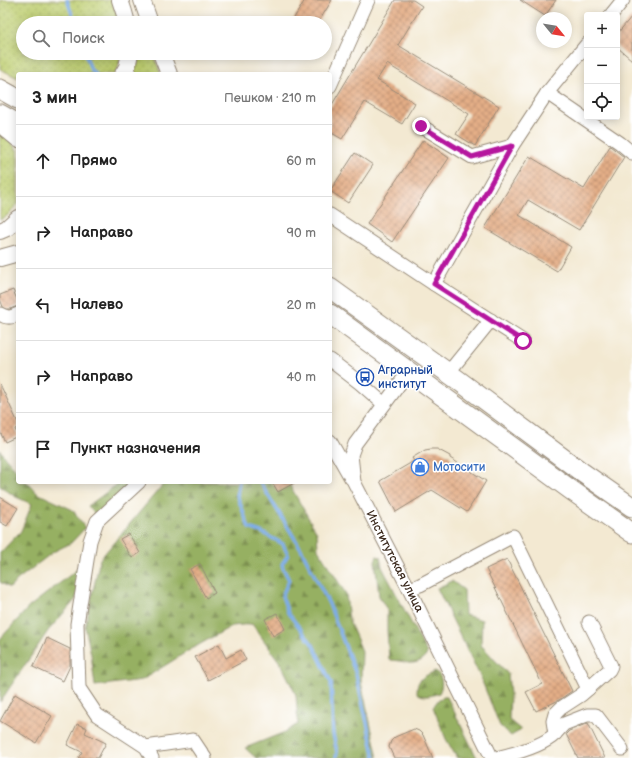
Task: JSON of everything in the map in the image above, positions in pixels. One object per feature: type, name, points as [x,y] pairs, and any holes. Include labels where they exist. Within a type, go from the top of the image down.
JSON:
[{"type":"highway","points":[[0,89],[16,98]]},
{"type":"highway","points":[[0,114],[16,123]]},
{"type":"highway","points":[[332,289],[632,508]]},
{"type":"highway","points":[[332,315],[632,533]]},
{"type":"main road","points":[[120,0],[125,16]]},
{"type":"main road","points":[[142,0],[148,16]]},
{"type":"main road","points":[[124,72],[128,60]]},
{"type":"main road","points":[[164,60],[168,72]]},
{"type":"main road","points":[[0,83],[16,89]]},
{"type":"main road","points":[[0,124],[16,137]]},
{"type":"main road","points":[[0,231],[7,228],[16,220]]},
{"type":"main road","points":[[0,258],[16,254]]},
{"type":"street","points":[[332,81],[368,0]]},
{"type":"street","points":[[613,12],[623,0]]},
{"type":"street","points":[[434,284],[512,146],[547,93],[584,48]]},
{"type":"street","points":[[547,93],[620,143],[632,153]]},
{"type":"street","points":[[421,126],[472,157],[512,146]]},
{"type":"street","points":[[332,216],[523,341]]},
{"type":"street","points":[[0,314],[10,317],[16,315]]},
{"type":"street","points":[[448,373],[491,320]]},
{"type":"street","points":[[332,362],[384,404]]},
{"type":"street","name":"Институтская улица","points":[[409,371],[355,444],[351,455],[354,482],[409,589],[492,758]]},
{"type":"street","points":[[332,444],[354,482]]},
{"type":"street","points":[[137,484],[97,521],[90,541],[77,624],[79,688],[96,716],[149,753],[193,740],[205,758]]},
{"type":"street","points":[[409,589],[420,585],[512,536],[588,689]]},
{"type":"street","points":[[555,734],[553,721],[554,714],[581,695],[609,670],[611,666],[589,622]]},
{"type":"street","points":[[496,758],[520,752],[551,739],[564,724],[586,715],[596,716],[622,750]]},
{"type":"green space","points":[[0,0],[112,0],[118,16],[16,16],[16,60],[120,60],[116,72],[16,72],[16,77],[0,69]]},
{"type":"green space","points":[[138,60],[156,60],[160,72],[135,72]]},
{"type":"green space","points":[[0,133],[16,148],[16,206],[7,216],[0,220]]},
{"type":"green space","points":[[0,450],[16,470],[16,484],[29,484],[37,493],[73,510],[85,528],[71,543],[53,552],[17,580],[10,588],[0,582],[0,553],[21,531],[32,504],[16,497],[0,486]]},
{"type":"green space","points":[[117,484],[134,484],[98,518],[88,506]]},
{"type":"green space","points":[[163,484],[289,484],[317,533],[318,549],[346,594],[349,621],[362,651],[361,682],[378,758],[256,758],[245,748],[285,732],[298,724],[296,695],[292,686],[281,664],[252,624],[232,626],[188,651],[142,680],[95,686],[91,654],[85,627],[100,559]]},
{"type":"green space","points":[[377,556],[380,557],[382,567],[427,653],[423,659],[414,663],[389,659],[387,610],[379,596],[375,561]]},
{"type":"green space","points":[[83,565],[76,599],[48,631],[0,702],[0,639],[29,607]]},
{"type":"green space","points":[[452,581],[464,590],[465,615],[482,620],[481,645],[508,674],[510,694],[509,720],[521,730],[511,736],[500,726],[480,676],[437,588]]},
{"type":"green space","points":[[435,671],[438,673],[442,681],[439,693],[422,696],[417,693],[419,681]]},
{"type":"green space","points":[[447,697],[477,758],[457,758],[446,739],[433,707],[439,699]]},
{"type":"building","points":[[305,0],[332,0],[322,16],[295,16]]},
{"type":"building","points":[[395,0],[413,0],[422,6],[398,45],[499,106],[475,146],[456,134],[469,114],[387,64],[377,80],[415,103],[402,124],[365,102],[342,139],[332,133],[332,105]]},
{"type":"building","points":[[520,0],[556,0],[548,12],[539,12]]},
{"type":"building","points":[[632,16],[632,60],[620,50],[620,30]]},
{"type":"building","points":[[423,140],[449,158],[392,242],[367,224]]},
{"type":"building","points":[[610,146],[624,157],[579,230],[528,200],[519,215],[571,247],[557,271],[485,228],[529,156],[584,189]]},
{"type":"building","points":[[355,153],[373,165],[348,203],[332,192],[332,188]]},
{"type":"building","points":[[13,290],[16,297],[16,307],[10,309],[3,307],[0,295]]},
{"type":"building","points":[[0,384],[16,419],[16,437],[5,442],[0,432]]},
{"type":"building","points":[[437,449],[450,456],[450,458],[486,481],[467,512],[432,490],[396,512],[380,481],[414,461],[412,458],[425,450]]},
{"type":"building","points":[[273,484],[292,484],[278,492]]},
{"type":"building","points":[[0,497],[18,508],[7,526],[0,522]]},
{"type":"building","points":[[129,534],[140,553],[132,558],[120,539]]},
{"type":"building","points":[[507,559],[572,691],[559,700],[536,711],[526,692],[542,684],[486,569]]},
{"type":"building","points":[[200,564],[215,593],[206,598],[190,569]]},
{"type":"building","points":[[277,613],[285,629],[273,636],[265,619]]},
{"type":"building","points":[[47,638],[70,649],[70,666],[63,681],[33,667]]},
{"type":"building","points":[[219,644],[226,658],[241,650],[246,660],[208,680],[195,657]]},
{"type":"building","points":[[15,694],[52,716],[36,743],[0,721]]},
{"type":"building","points":[[588,723],[605,758],[578,758],[566,734],[569,731]]},
{"type":"building","points":[[77,724],[87,728],[85,733],[106,743],[98,758],[78,758],[82,752],[67,745]]},
{"type":"building","points":[[414,729],[423,735],[433,758],[394,758],[389,747],[391,741],[395,737]]},
{"type":"waterway","points":[[67,0],[73,16]]},
{"type":"waterway","points":[[87,60],[91,70],[94,72]]},
{"type":"waterway","points":[[239,484],[237,495],[249,528],[261,532],[283,544],[288,555],[282,564],[289,580],[282,596],[288,613],[313,645],[331,682],[333,734],[337,752],[336,758]]},
{"type":"waterway","points":[[261,484],[300,547],[329,604],[356,674],[375,758]]},
{"type":"place","name":"Аграрный институт","points":[[365,377]]},
{"type":"place","name":"Мотосити","points":[[420,467]]},
{"type":"route","points":[[421,126],[472,157],[512,146],[434,284],[523,341]]}]
